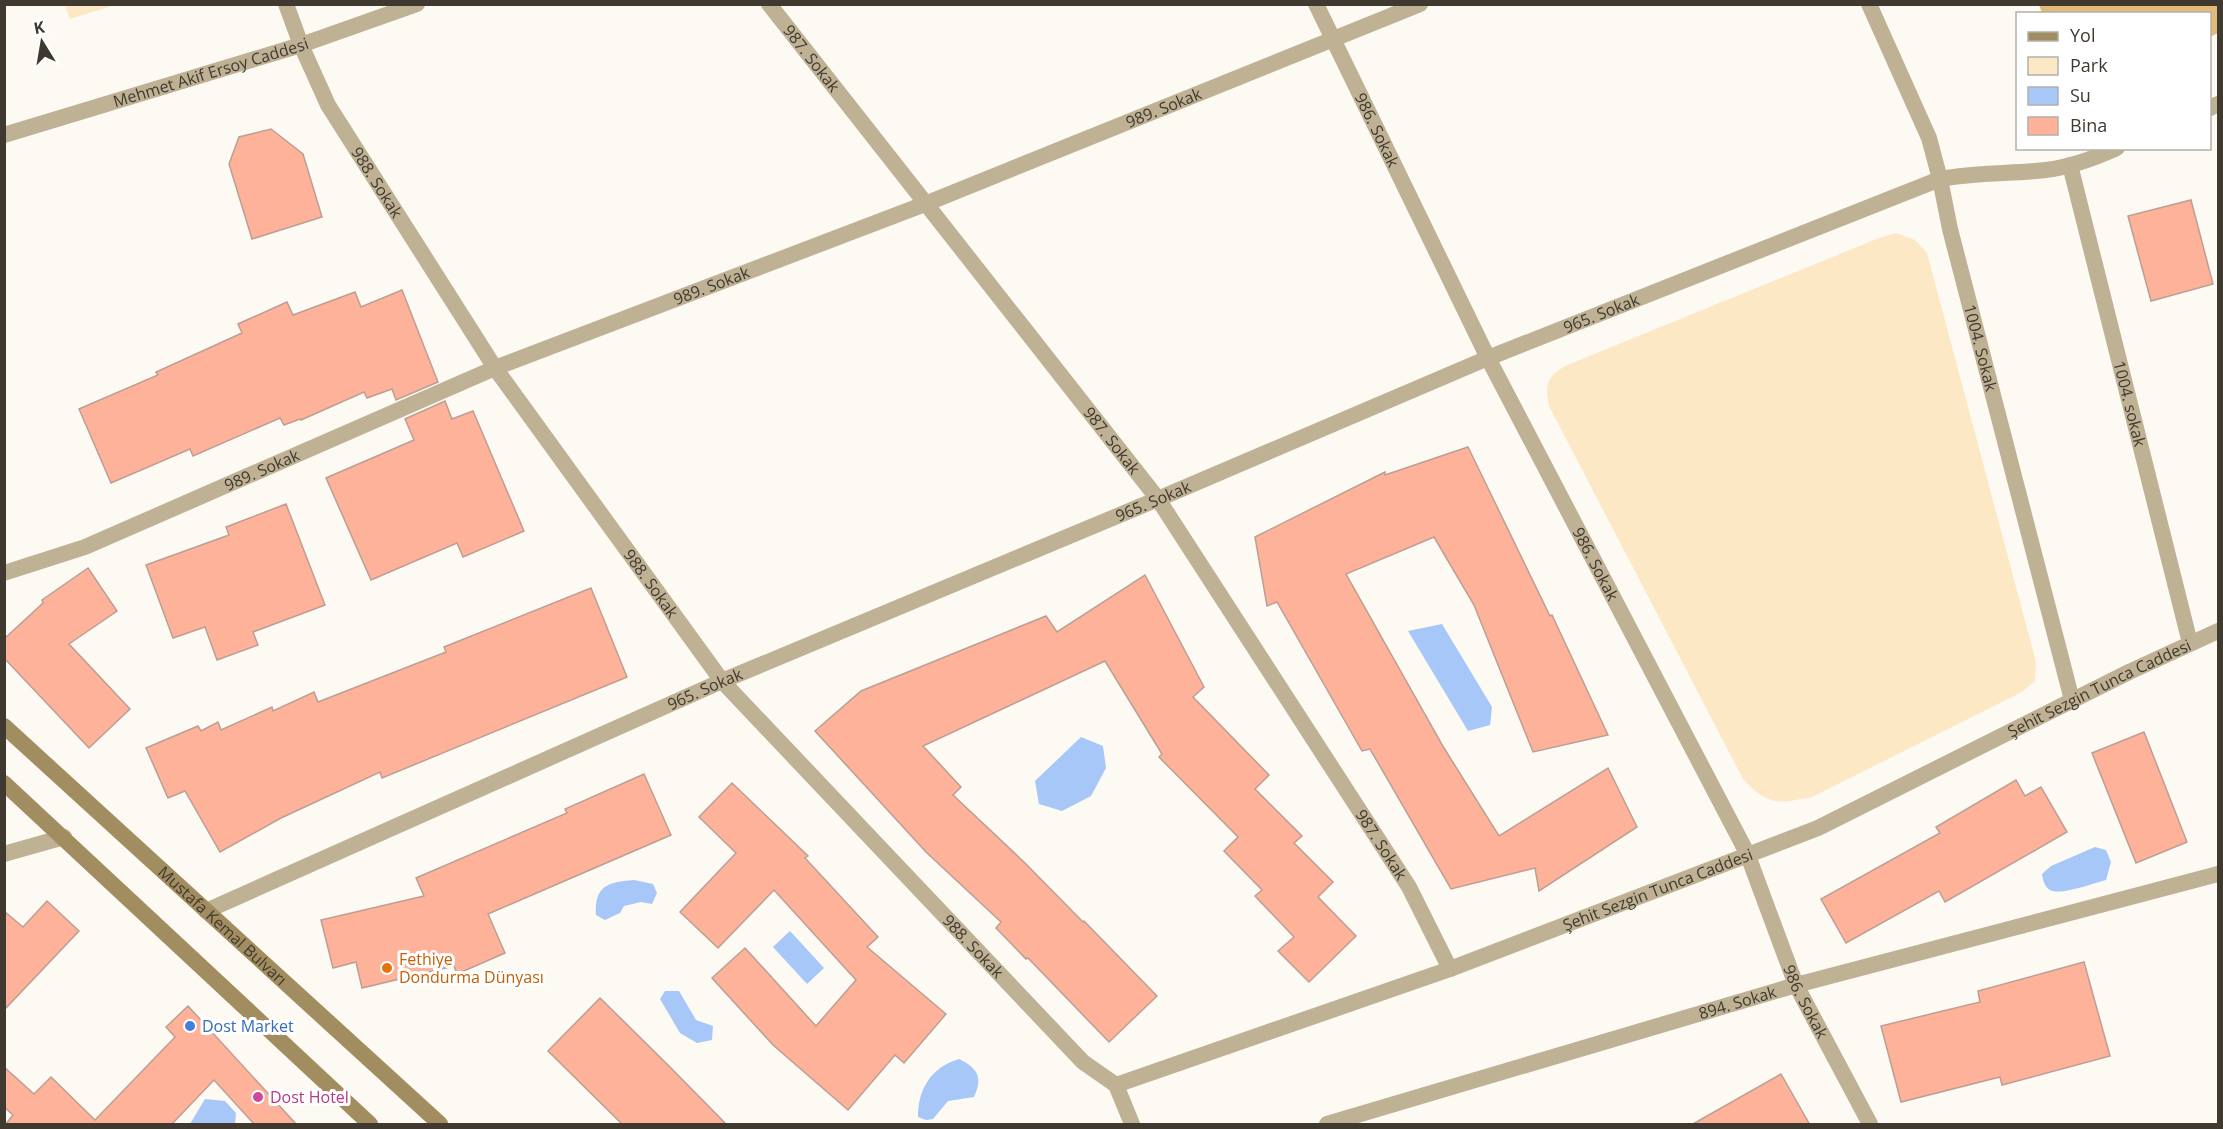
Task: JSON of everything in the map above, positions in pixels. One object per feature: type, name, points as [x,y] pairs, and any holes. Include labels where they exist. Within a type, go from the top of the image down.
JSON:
[{"type":"main road","name":"Mustafa Kemal Bulvarı","points":[[4,726],[440,1125]]},
{"type":"main road","points":[[4,783],[370,1125]]},
{"type":"street","name":"988. Sokak","points":[[286,4],[301,45],[328,105],[495,368],[722,681],[1083,1062],[1116,1085]]},
{"type":"street","name":"Mehmet Akif Ersoy Caddesi","points":[[4,135],[301,45],[417,4]]},
{"type":"street","name":"987. Sokak","points":[[768,4],[1158,499],[1409,887],[1450,969]]},
{"type":"street","name":"986. Sokak","points":[[1316,4],[1488,358],[1747,853],[1796,985],[1870,1125]]},
{"type":"street","name":"989. Sokak","points":[[4,573],[85,547],[495,368],[925,204],[1420,4]]},
{"type":"street","name":"1004. Sokak","points":[[1869,4],[1929,138],[1950,229],[2072,700]]},
{"type":"street","name":"965. Sokak","points":[[206,910],[722,681],[1488,358],[1940,179],[1971,173],[2047,170],[2070,165],[2111,150]]},
{"type":"street","name":"1004. sokak","points":[[2070,165],[2190,643]]},
{"type":"street","name":"Şehit Sezgin Tunca Caddesi","points":[[1116,1085],[1450,969],[1747,853],[1818,828],[2072,700],[2218,631]]},
{"type":"street","points":[[4,854],[64,837]]},
{"type":"street","name":"894. Sokak","points":[[1327,1125],[1796,985],[2218,874]]},
{"type":"street","points":[[1116,1085],[1132,1125]]},
{"type":"green space","points":[[65,4],[115,5],[70,19]]},
{"type":"green space","points":[[1896,233],[1915,240],[1927,253],[2036,662],[2035,681],[2022,692],[1812,797],[1774,801],[1760,794],[1743,779],[1549,406],[1547,387],[1554,374],[1565,366]]},
{"type":"shaded area","points":[[2039,5],[2218,5],[2218,33],[2211,36],[2211,12],[2042,12]]},
{"type":"water","points":[[1442,624],[1492,707],[1490,725],[1468,731],[1408,631]]},
{"type":"water","points":[[1081,737],[1103,746],[1106,768],[1091,796],[1062,811],[1039,804],[1035,781]]},
{"type":"water","points":[[2095,847],[2106,850],[2111,862],[2106,880],[2061,891],[2050,890],[2046,887],[2042,874],[2051,866]]},
{"type":"water","points":[[634,880],[653,884],[657,893],[652,904],[641,902],[624,906],[620,913],[605,920],[596,915],[598,897],[605,887],[617,882]]},
{"type":"water","points":[[790,931],[824,968],[807,984],[773,947]]},
{"type":"water","points":[[665,991],[679,991],[696,1020],[713,1026],[712,1040],[697,1043],[680,1033],[660,999]]},
{"type":"water","points":[[959,1059],[971,1066],[977,1074],[978,1084],[974,1097],[948,1101],[933,1119],[926,1120],[918,1117],[921,1097],[928,1080],[941,1067]]},
{"type":"water","points":[[205,1099],[225,1101],[236,1113],[235,1124],[190,1124]]},
{"type":"building","points":[[271,129],[303,154],[322,217],[252,239],[229,164],[239,137]]},
{"type":"building","points":[[2191,200],[2213,284],[2151,301],[2128,216]]},
{"type":"building","points":[[402,290],[438,382],[396,400],[392,389],[367,398],[364,392],[301,420],[284,425],[280,418],[193,456],[190,449],[111,483],[79,409],[158,375],[156,372],[242,333],[238,324],[287,302],[293,315],[355,292],[361,307]]},
{"type":"building","points":[[445,401],[452,419],[473,411],[524,531],[463,557],[457,543],[371,580],[326,478],[414,440],[405,419]]},
{"type":"building","points":[[1468,447],[1550,616],[1552,615],[1608,735],[1533,752],[1474,605],[1434,537],[1346,574],[1444,748],[1499,836],[1608,768],[1637,827],[1539,891],[1535,868],[1451,889],[1370,749],[1362,751],[1277,602],[1267,606],[1255,537],[1385,472],[1385,475]]},
{"type":"building","points":[[286,504],[325,605],[253,632],[258,645],[217,660],[205,627],[173,638],[146,565],[229,535],[226,527]]},
{"type":"building","points":[[88,568],[117,611],[69,644],[130,709],[89,748],[4,658],[4,639],[43,603],[42,600]]},
{"type":"building","points":[[1145,575],[1204,687],[1193,697],[1269,775],[1255,789],[1302,836],[1294,843],[1333,882],[1318,897],[1356,936],[1309,982],[1278,951],[1294,937],[1255,896],[1262,890],[1224,851],[1238,837],[1159,757],[1162,754],[1105,661],[923,746],[961,787],[953,795],[1084,921],[1157,996],[1109,1042],[996,928],[1001,922],[926,852],[815,731],[861,691],[1046,616],[1057,632]]},
{"type":"building","points":[[591,588],[627,677],[382,778],[380,772],[281,818],[220,852],[185,791],[168,798],[146,748],[198,726],[201,731],[218,722],[221,730],[272,707],[273,711],[314,692],[318,702],[446,652],[444,647]]},
{"type":"building","points":[[2144,732],[2187,842],[2136,863],[2092,753]]},
{"type":"building","points":[[644,774],[671,835],[488,914],[505,953],[457,974],[454,966],[362,988],[356,962],[333,968],[321,920],[424,896],[416,878],[567,813],[565,809]]},
{"type":"building","points":[[2016,780],[2025,796],[2041,787],[2067,832],[1945,902],[1939,891],[1846,943],[1821,899],[1940,833],[1936,827]]},
{"type":"building","points":[[732,783],[808,856],[805,858],[878,937],[867,947],[946,1014],[904,1063],[895,1055],[848,1110],[773,1045],[712,978],[745,948],[816,1026],[856,980],[774,890],[718,948],[680,912],[736,853],[699,817]]},
{"type":"building","points":[[47,901],[79,931],[4,1010],[4,911],[23,927]]},
{"type":"building","points":[[2084,962],[2110,1056],[2002,1085],[2000,1077],[1901,1102],[1881,1026],[1980,1002],[1978,991]]},
{"type":"building","points":[[600,998],[727,1125],[623,1125],[548,1051]]},
{"type":"building","points":[[188,1006],[297,1125],[255,1125],[214,1080],[171,1125],[5,1125],[13,1115],[4,1107],[4,1067],[34,1094],[51,1077],[95,1120],[175,1037],[166,1027]]},
{"type":"building","points":[[1781,1074],[1810,1125],[1691,1125]]},
{"type":"place","name":"Fethiye Dondurma Dünyası","points":[[387,968]]},
{"type":"place","name":"Dost Market","points":[[190,1026]]},
{"type":"place","name":"Dost Hotel","points":[[258,1097]]}]
